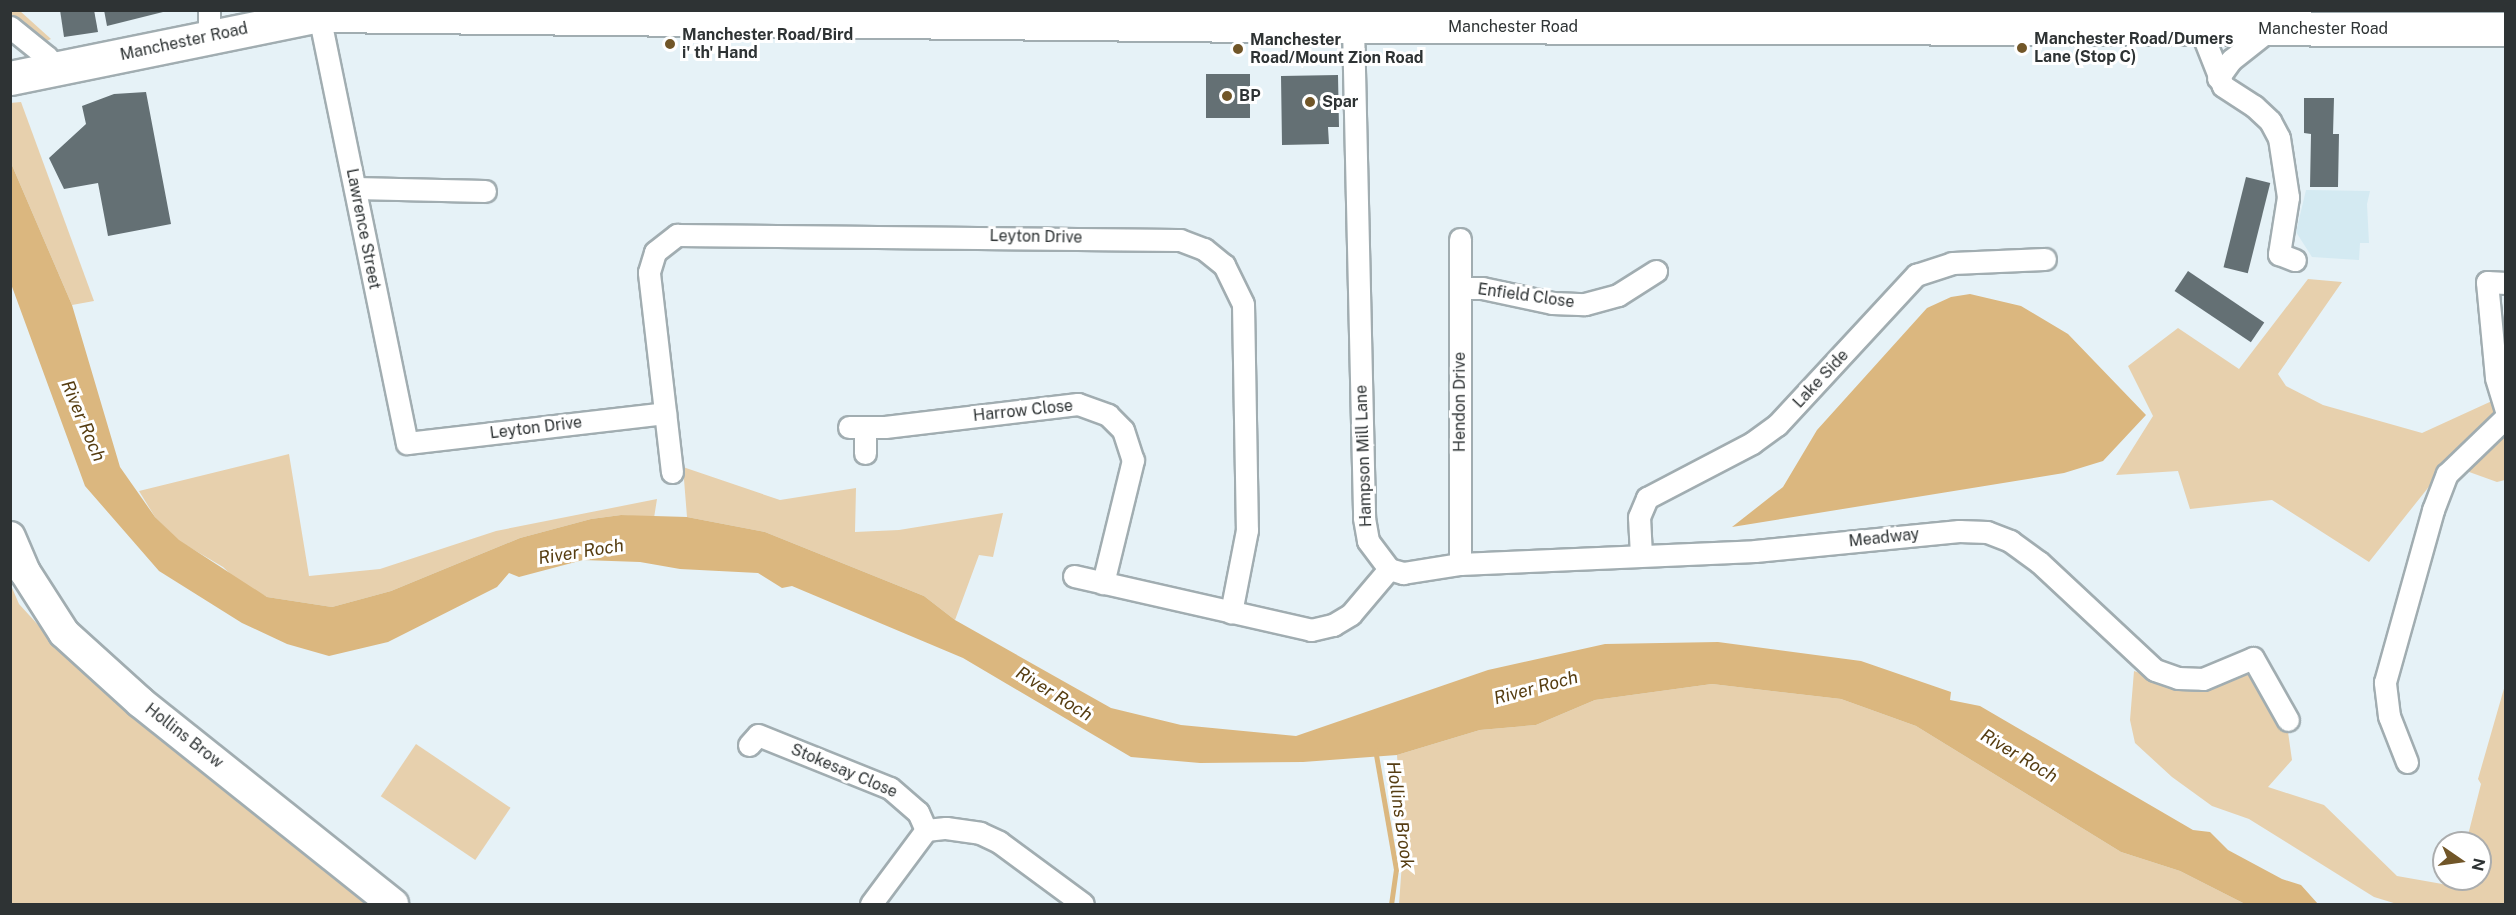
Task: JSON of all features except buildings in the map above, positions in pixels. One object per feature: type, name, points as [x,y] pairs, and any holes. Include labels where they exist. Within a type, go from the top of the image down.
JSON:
[{"type":"highway","name":"Manchester Road","points":[[28,75],[209,24],[371,12],[1375,21],[2152,19],[2200,28],[2279,23],[2505,29]]},
{"type":"street","name":"Lawrence Street","points":[[319,15],[407,443]]},
{"type":"street","name":"Hampson Mill Lane","points":[[1375,21],[1364,518],[1368,541],[1389,569]]},
{"type":"street","points":[[2218,78],[2227,63],[2253,40],[2279,23]]},
{"type":"street","points":[[10,27],[47,57],[28,75]]},
{"type":"street","points":[[2200,28],[2218,78],[2270,121],[2279,138],[2288,197],[2279,254],[2295,260]]},
{"type":"street","points":[[355,188],[485,191]]},
{"type":"street","name":"Leyton Drive","points":[[672,472],[649,272],[655,252],[677,235],[1167,239],[1193,243],[1224,265],[1243,304],[1247,530],[1231,612]]},
{"type":"street","name":"Hendon Drive","points":[[1460,239],[1460,564]]},
{"type":"street","name":"Lake Side","points":[[1641,555],[1639,517],[1647,498],[1752,443],[1777,426],[1916,276],[1952,262],[2045,259]]},
{"type":"street","name":"Enfield Close","points":[[1460,288],[1482,288],[1552,303],[1585,304],[1618,295],[1656,271]]},
{"type":"street","points":[[2496,282],[2496,378],[2505,410]]},
{"type":"street","name":"Harrow Close","points":[[865,453],[857,427],[1078,404],[1108,415],[1123,430],[1133,460],[1103,583]]},
{"type":"street","name":"Leyton Drive","points":[[407,443],[665,413]]},
{"type":"street","points":[[2407,762],[2389,716],[2385,682],[2433,510],[2446,474],[2505,417]]},
{"type":"street","name":"Meadway","points":[[1389,569],[1418,572],[1460,564],[1755,551],[1959,531],[1988,532],[2010,541],[2039,562],[2155,670],[2178,678],[2203,679],[2253,658],[2288,720]]},
{"type":"street","name":"Hollins Brow","points":[[10,537],[25,572],[64,633],[140,702],[393,904]]},
{"type":"street","points":[[1074,576],[1300,630],[1322,629],[1352,614],[1389,569]]},
{"type":"street","name":"Stokesay Close","points":[[749,745],[758,735],[890,788],[918,812],[926,830]]},
{"type":"street","points":[[871,904],[926,830],[963,830],[999,842],[1083,904]]},
{"type":"shaded area","points":[[11,11],[20,11],[51,39],[42,43],[11,16]]},
{"type":"shaded area","points":[[21,102],[94,301],[72,305],[11,163],[10,103]]},
{"type":"shaded area","points":[[2306,190],[2370,191],[2367,204],[2369,243],[2360,243],[2359,260],[2312,257],[2296,232]]},
{"type":"shaded area","points":[[2308,279],[2342,282],[2278,374],[2286,386],[2323,405],[2422,433],[2505,395],[2505,480],[2497,482],[2447,464],[2369,562],[2272,500],[2190,509],[2178,471],[2116,475],[2153,416],[2128,366],[2178,328],[2239,369]]},
{"type":"shaded area","points":[[289,454],[309,576],[380,569],[496,531],[657,499],[654,518],[621,515],[591,519],[520,538],[391,591],[332,607],[267,597],[239,582],[223,567],[179,541],[155,517],[139,491]]},
{"type":"shaded area","points":[[683,467],[780,500],[856,488],[855,532],[899,530],[1003,513],[993,557],[979,555],[955,620],[924,596],[765,532],[687,517]]},
{"type":"shaded area","points":[[10,583],[19,604],[71,661],[322,865],[365,904],[11,904]]},
{"type":"shaded area","points":[[2244,667],[2288,732],[2292,760],[2268,787],[2324,805],[2397,876],[2432,882],[2432,891],[2492,891],[2492,831],[2469,831],[2481,784],[2478,779],[2505,685],[2505,904],[2397,904],[2374,897],[2249,819],[2212,806],[2172,777],[2135,743],[2130,720],[2134,671],[2185,689]]},
{"type":"shaded area","points":[[1712,684],[1841,699],[1916,726],[2121,852],[2180,871],[2245,904],[1399,904],[1403,849],[1397,755],[1480,730],[1536,725],[1595,700]]},
{"type":"shaded area","points":[[416,744],[511,808],[475,860],[381,796]]},
{"type":"water","name":"River Roch","points":[[11,163],[72,305],[120,467],[155,517],[179,540],[267,597],[332,607],[391,591],[520,538],[591,519],[621,515],[687,517],[765,532],[924,596],[955,620],[1111,708],[1181,725],[1296,736],[1488,670],[1605,644],[1718,642],[1861,661],[1951,692],[1950,700],[1980,706],[2193,830],[2210,832],[2228,850],[2282,879],[2301,885],[2318,904],[2245,904],[2180,871],[2121,852],[1916,726],[1841,699],[1712,684],[1595,700],[1536,725],[1480,730],[1397,755],[1303,762],[1200,763],[1131,757],[963,658],[792,586],[782,588],[758,573],[680,569],[640,562],[583,560],[519,577],[509,573],[497,587],[388,642],[329,656],[287,644],[242,623],[159,571],[85,486],[11,284]]},
{"type":"water","points":[[1970,294],[2021,306],[2068,334],[2146,415],[2103,461],[2064,473],[1732,527],[1783,487],[1817,430],[1927,308],[1951,297]]},
{"type":"waterway","name":"Hollins Brook","points":[[1375,749],[1396,869],[1391,904]]},
{"type":"place","name":"Manchester Road/Bird i' th' Hand","points":[[670,44]]},
{"type":"place","name":"Manchester Road/Dumers Lane (Stop C)","points":[[2022,48]]},
{"type":"place","name":"Manchester Road/Mount Zion Road","points":[[1238,49]]},
{"type":"place","name":"BP","points":[[1227,96]]},
{"type":"place","name":"Spar","points":[[1310,102]]}]
